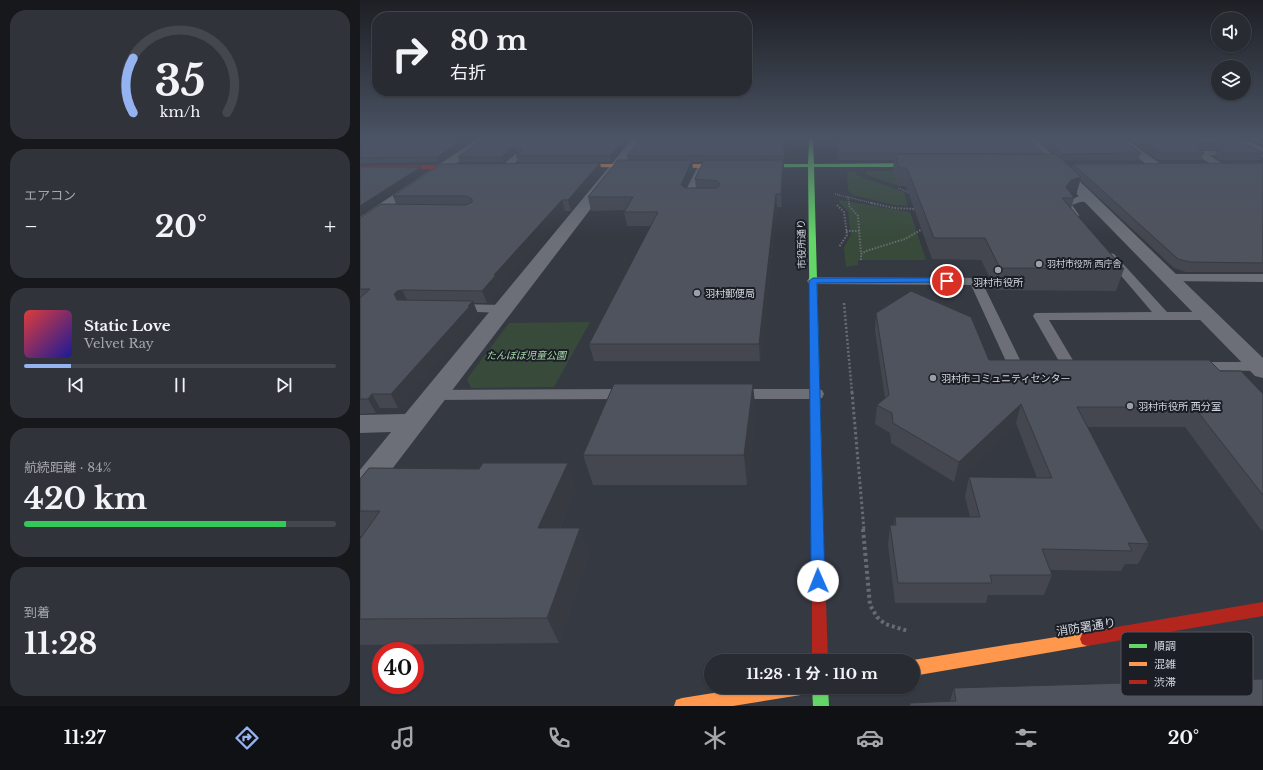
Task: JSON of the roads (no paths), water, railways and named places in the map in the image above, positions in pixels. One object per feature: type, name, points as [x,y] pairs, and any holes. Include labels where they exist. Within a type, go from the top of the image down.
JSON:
[{"type":"street","points":[[360,224],[437,172]]},
{"type":"street","points":[[360,490],[388,469],[411,424],[612,172]]},
{"type":"street","name":"市役所通り","points":[[811,172],[820,654]]},
{"type":"street","points":[[1062,172],[1261,369]]},
{"type":"street","points":[[360,424],[411,424]]},
{"type":"street","name":"消防署通り","points":[[1127,632],[1263,609]]},
{"type":"street","name":"消防署通り","points":[[920,667],[1121,633]]},
{"type":"street","points":[[682,706],[757,694]]},
{"type":"street","points":[[820,694],[820,706]]},
{"type":"lane","points":[[699,172],[688,196],[708,197]]},
{"type":"lane","points":[[1082,224],[1067,207],[1067,204],[1079,199],[1091,199]]},
{"type":"lane","points":[[378,211],[401,211]]},
{"type":"lane","points":[[1102,247],[1162,316]]},
{"type":"lane","points":[[1170,278],[1263,278]]},
{"type":"lane","points":[[813,281],[976,281],[1015,367],[1038,367]]},
{"type":"lane","points":[[445,308],[504,308]]},
{"type":"lane","points":[[1084,367],[1061,367],[1040,316],[1208,316]]},
{"type":"lane","points":[[1180,367],[1261,369]]},
{"type":"lane","points":[[434,395],[641,394]]},
{"type":"lane","points":[[720,394],[816,394]]},
{"type":"place","name":"羽村市役所 西庁舎","points":[[1039,264]]},
{"type":"place","name":"羽村市役所","points":[[998,270]]},
{"type":"place","name":"羽村郵便局","points":[[697,293]]},
{"type":"place","name":"羽村市コミュニティセンター","points":[[933,378]]},
{"type":"place","name":"羽村市役所 西分室","points":[[1130,406]]},
{"type":"park label","name":"たんぽぽ児童公園","points":[[526,355]]}]
